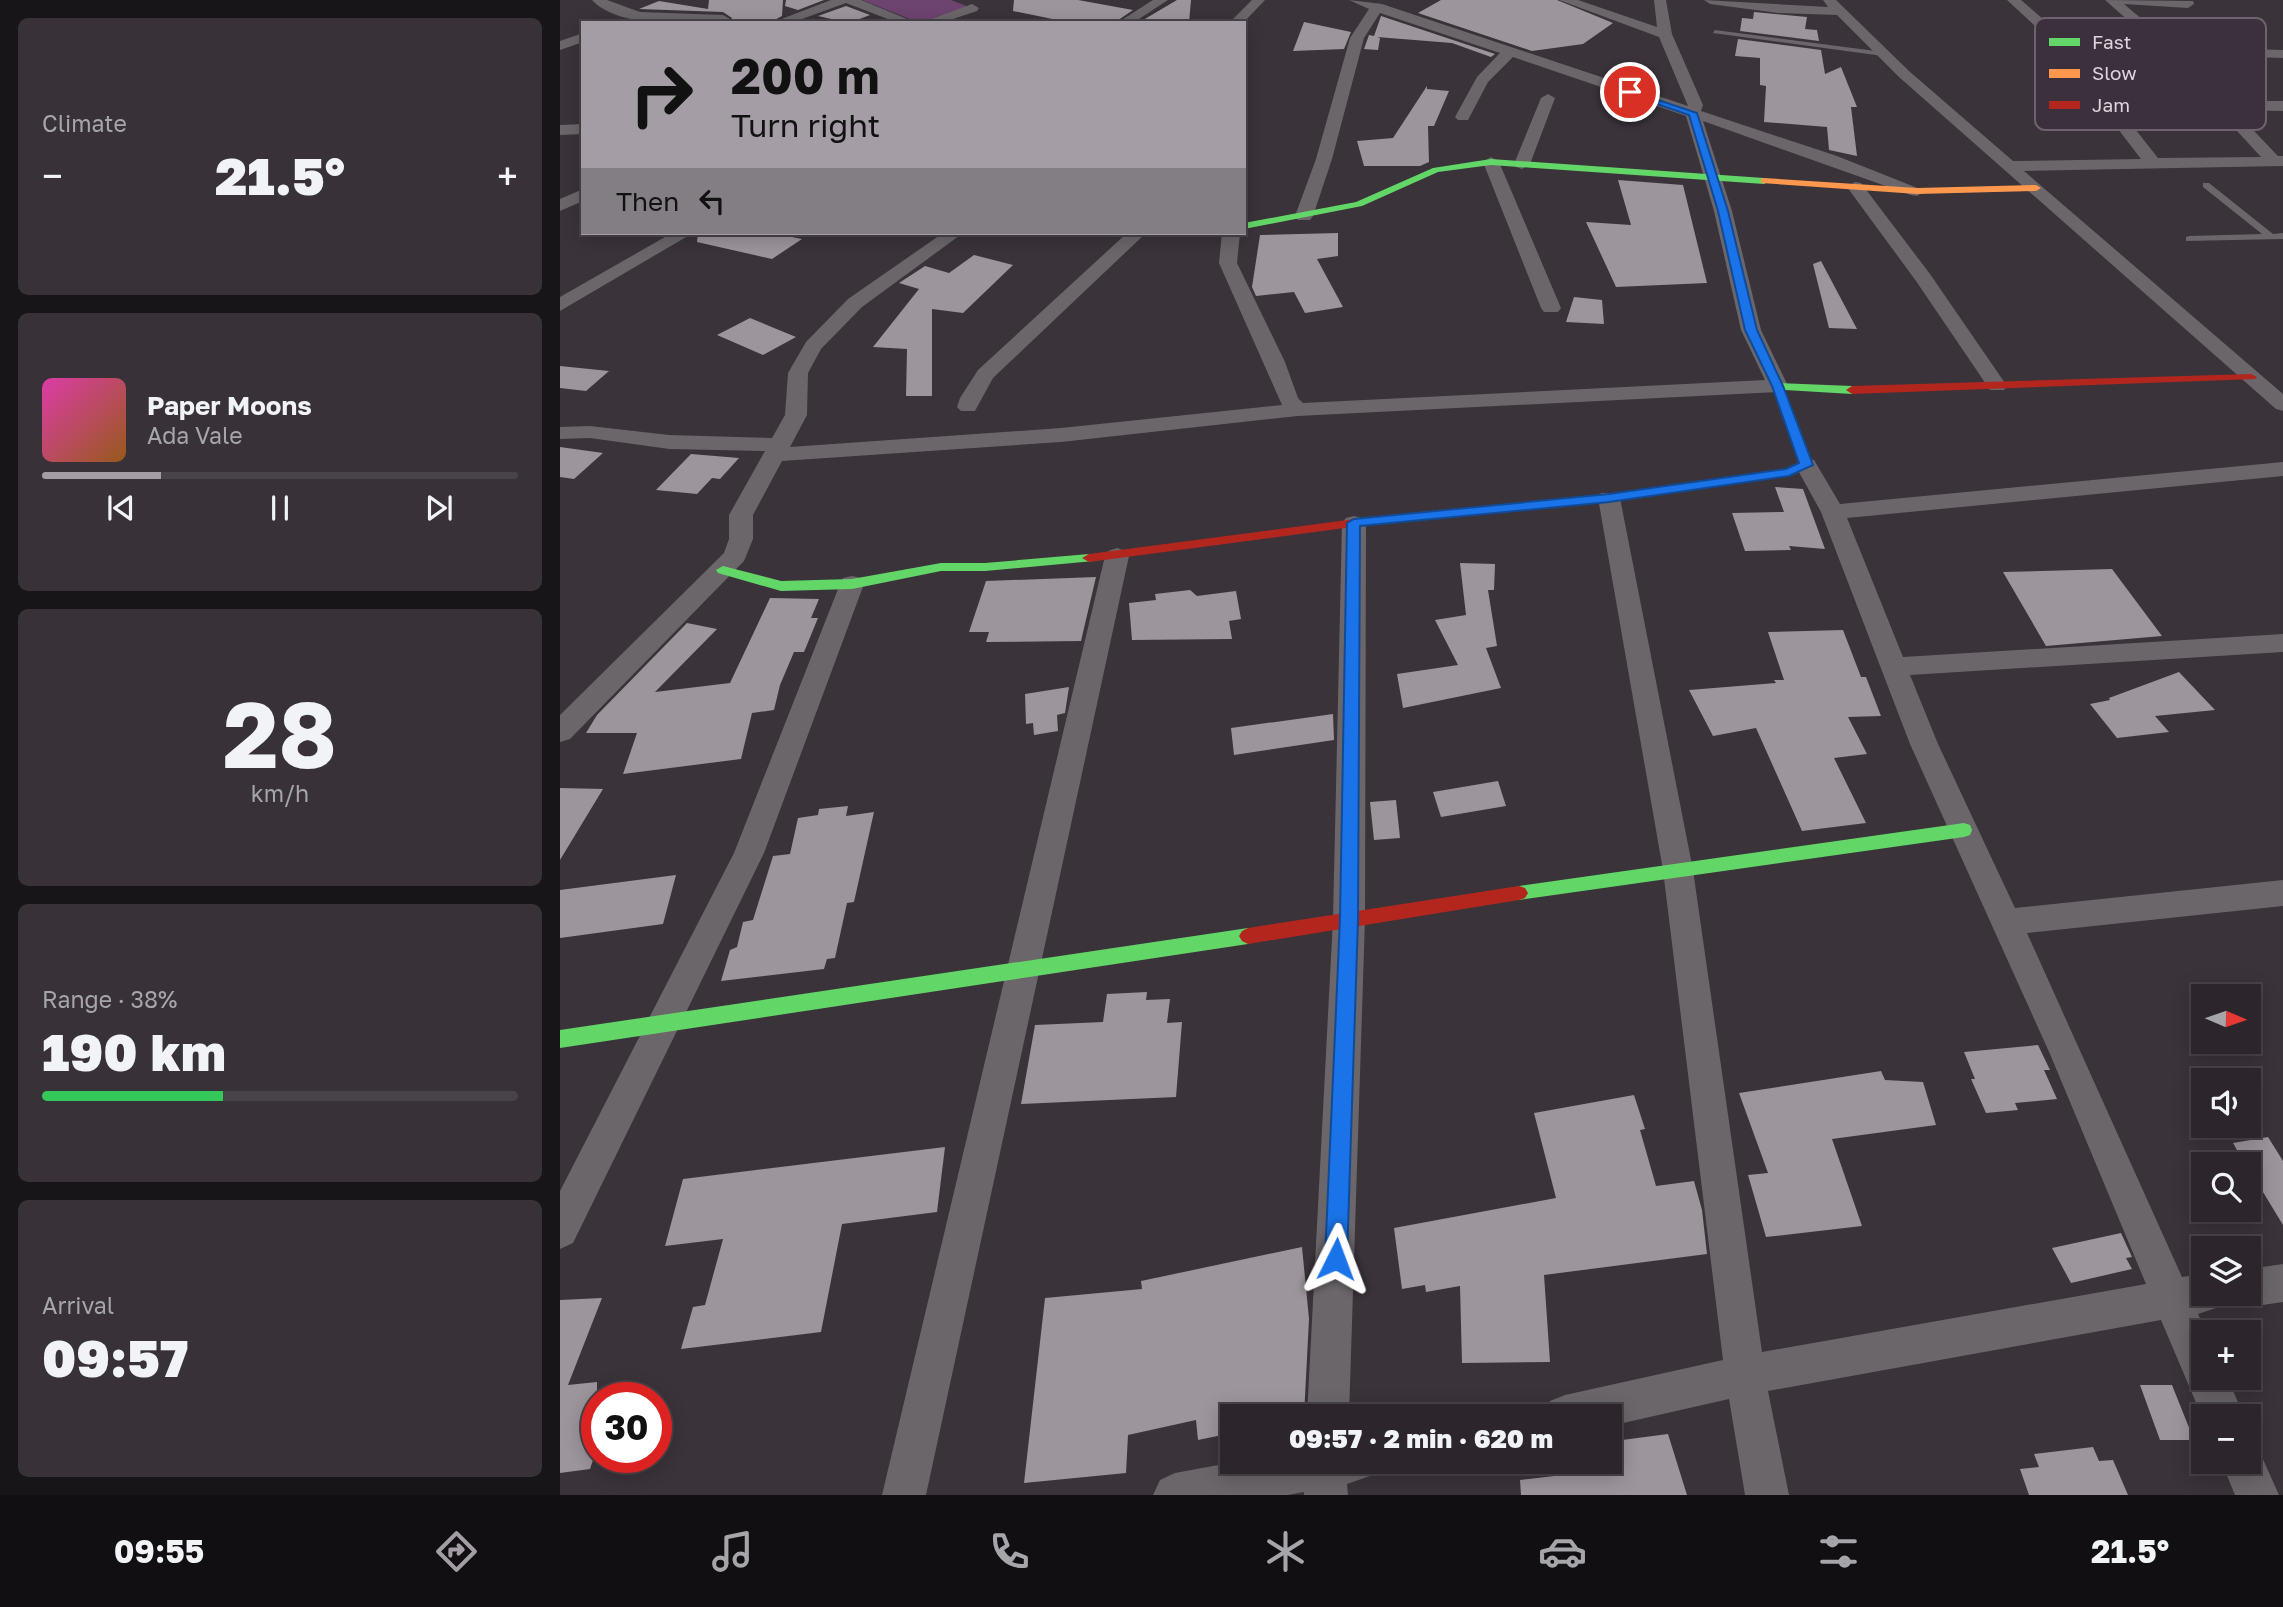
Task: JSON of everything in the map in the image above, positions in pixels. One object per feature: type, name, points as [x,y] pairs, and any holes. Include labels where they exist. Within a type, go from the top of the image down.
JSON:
[{"type":"street","points":[[783,21],[847,0],[905,21]]},
{"type":"street","points":[[1126,21],[1162,0]]},
{"type":"street","points":[[1237,21],[1259,0]]},
{"type":"street","points":[[1356,0],[1917,191]]},
{"type":"street","points":[[1565,0],[1665,34]]},
{"type":"street","points":[[1660,0],[1665,34],[1696,105],[1693,113],[1714,178],[1751,330],[1777,386],[1806,465],[1833,512],[1924,744],[2067,1054],[2188,1295],[2193,1320]]},
{"type":"street","points":[[1710,0],[1778,9],[1835,6],[1883,54],[2283,405]]},
{"type":"street","points":[[2013,0],[2035,19]]},
{"type":"street","points":[[2112,0],[2188,4]]},
{"type":"street","points":[[2112,0],[2133,18]]},
{"type":"street","points":[[602,4],[639,2]]},
{"type":"street","points":[[602,4],[635,16],[723,19]]},
{"type":"street","points":[[1304,216],[1324,159],[1357,38],[1377,7]]},
{"type":"street","points":[[934,21],[972,8]]},
{"type":"street","points":[[623,21],[635,16]]},
{"type":"street","points":[[560,46],[581,38]]},
{"type":"street","points":[[1463,117],[1475,87],[1496,63],[1512,51]]},
{"type":"street","points":[[1522,164],[1548,98]]},
{"type":"street","points":[[560,130],[581,128]]},
{"type":"street","points":[[2127,130],[2153,163]]},
{"type":"street","points":[[2247,130],[2279,161]]},
{"type":"street","points":[[2009,166],[2279,161]]},
{"type":"street","points":[[1491,162],[1551,307]]},
{"type":"street","points":[[1246,226],[1359,204],[1436,170],[1491,162],[1917,191],[2036,188]]},
{"type":"street","points":[[1855,187],[1923,278],[1997,386]]},
{"type":"street","points":[[560,206],[581,195]]},
{"type":"street","points":[[560,305],[681,235]]},
{"type":"street","points":[[560,732],[723,570],[738,548],[741,515],[796,415],[798,373],[813,346],[855,303],[951,235]]},
{"type":"street","points":[[968,407],[985,374],[1136,235]]},
{"type":"street","points":[[1231,235],[1228,263],[1275,362],[1288,400],[1298,410]]},
{"type":"street","points":[[560,433],[590,432],[669,442],[778,450],[1061,435],[1298,410],[1777,386],[1877,391],[2251,377]]},
{"type":"street","points":[[723,570],[781,586],[852,584],[941,567],[985,567],[1117,556],[1354,523],[1609,498],[1789,472],[1806,465]]},
{"type":"street","points":[[1833,512],[2283,469]]},
{"type":"street","points":[[1609,498],[1678,870],[1745,1375],[1767,1495]]},
{"type":"street","points":[[1329,1404],[1349,919],[1354,523]]},
{"type":"street","points":[[904,1495],[1117,556]]},
{"type":"street","points":[[560,1230],[749,853],[852,584]]},
{"type":"street","points":[[1894,667],[2283,643]]},
{"type":"street","points":[[560,1039],[661,1026],[867,991],[1173,949],[1349,919],[1678,870],[1964,830]]},
{"type":"street","points":[[2007,922],[2283,894]]},
{"type":"street","points":[[2261,1286],[2283,1283]]},
{"type":"street","points":[[1618,1404],[1745,1375],[2188,1295]]},
{"type":"street","points":[[1175,1495],[1313,1474]]},
{"type":"street","points":[[2248,1474],[2257,1495]]},
{"type":"lane","points":[[1715,32],[1883,54]]},
{"type":"lane","points":[[2206,185],[2270,236]]},
{"type":"lane","points":[[2189,239],[2283,236]]},
{"type":"shaded area","points":[[862,0],[951,0],[969,7],[926,21],[915,21]]},
{"type":"building","points":[[709,0],[783,0],[782,16],[773,21],[730,21],[732,18],[723,12],[639,9],[659,1],[708,9]]},
{"type":"building","points":[[786,0],[824,0],[798,10],[785,6]]},
{"type":"building","points":[[1014,0],[1078,0],[1133,10],[1117,21],[1062,21],[1013,11]]},
{"type":"building","points":[[1177,0],[1191,0],[1189,21],[1141,21]]},
{"type":"building","points":[[1441,0],[1557,0],[1613,23],[1583,44],[1532,51],[1418,13]]},
{"type":"building","points":[[846,6],[870,15],[854,21],[818,16]]},
{"type":"building","points":[[1754,12],[1807,17],[1805,29],[1817,30],[1819,41],[1740,31],[1742,18],[1753,19]]},
{"type":"building","points":[[1381,16],[1495,54],[1491,57],[1452,43],[1377,37],[1380,38],[1378,50],[1364,49],[1369,35],[1374,36]]},
{"type":"building","points":[[1304,22],[1351,32],[1344,49],[1293,51]]},
{"type":"building","points":[[1738,39],[1821,50],[1825,74],[1841,67],[1857,107],[1851,107],[1857,156],[1829,150],[1827,127],[1764,122],[1766,86],[1760,85],[1760,58],[1735,56]]},
{"type":"building","points":[[1427,86],[1427,89],[1449,91],[1434,126],[1428,126],[1429,162],[1420,166],[1364,166],[1357,141],[1393,138]]},
{"type":"building","points":[[1618,180],[1683,185],[1707,283],[1616,287],[1586,222],[1631,225]]},
{"type":"building","points":[[1338,233],[1338,256],[1317,259],[1343,307],[1305,313],[1294,292],[1256,296],[1252,287],[1260,235]]},
{"type":"building","points":[[698,235],[782,235],[802,239],[772,259],[697,242]]},
{"type":"building","points":[[974,255],[1013,265],[963,313],[932,309],[932,396],[906,396],[907,349],[873,347],[919,289],[899,283],[925,266],[949,273]]},
{"type":"building","points":[[1821,261],[1857,329],[1829,328],[1813,264]]},
{"type":"building","points":[[1574,297],[1602,300],[1604,324],[1566,322]]},
{"type":"building","points":[[750,318],[796,337],[763,355],[717,335]]},
{"type":"building","points":[[560,366],[609,371],[586,391],[560,388]]},
{"type":"building","points":[[560,447],[603,453],[574,479],[560,477]]},
{"type":"building","points":[[691,454],[739,458],[720,479],[712,478],[697,494],[656,490]]},
{"type":"building","points":[[1775,487],[1803,489],[1825,549],[1789,546],[1791,550],[1745,551],[1732,513],[1784,512]]},
{"type":"building","points":[[1460,563],[1495,564],[1494,590],[1488,590],[1497,646],[1486,648],[1501,688],[1403,708],[1397,674],[1458,665],[1435,620],[1466,615]]},
{"type":"building","points":[[2112,569],[2162,636],[2046,646],[2003,572]]},
{"type":"building","points":[[1096,577],[1081,641],[986,642],[989,632],[969,632],[986,581]]},
{"type":"building","points":[[1190,590],[1197,596],[1236,591],[1241,619],[1229,621],[1232,639],[1132,640],[1129,603],[1156,600],[1155,594]]},
{"type":"building","points":[[770,598],[819,599],[811,618],[818,618],[804,652],[794,652],[780,685],[774,710],[752,713],[741,759],[623,774],[637,733],[586,733],[597,715],[687,623],[717,629],[655,692],[730,683]]},
{"type":"building","points":[[1843,630],[1861,677],[1866,677],[1881,716],[1848,717],[1867,754],[1834,758],[1866,823],[1802,831],[1756,728],[1713,736],[1689,690],[1776,683],[1774,680],[1784,680],[1768,632]]},
{"type":"building","points":[[2179,672],[2215,710],[2155,716],[2169,732],[2117,738],[2090,704],[2110,700],[2109,698]]},
{"type":"building","points":[[1069,687],[1065,713],[1057,715],[1058,731],[1034,735],[1033,723],[1026,724],[1025,694]]},
{"type":"building","points":[[1333,714],[1334,740],[1234,755],[1231,728]]},
{"type":"building","points":[[1498,781],[1506,806],[1441,817],[1433,792]]},
{"type":"building","points":[[560,788],[603,789],[560,860]]},
{"type":"building","points":[[1396,800],[1400,838],[1374,840],[1370,802]]},
{"type":"building","points":[[848,806],[846,816],[874,812],[854,902],[847,903],[835,958],[827,959],[824,969],[721,981],[730,950],[737,947],[743,922],[753,920],[773,856],[790,854],[798,818],[818,815],[819,809]]},
{"type":"building","points":[[676,875],[663,924],[560,938],[560,890]]},
{"type":"building","points":[[1147,992],[1146,1000],[1170,999],[1167,1023],[1182,1022],[1176,1097],[1021,1104],[1035,1025],[1103,1022],[1107,994]]},
{"type":"building","points":[[2038,1045],[2050,1070],[2044,1070],[2057,1099],[2015,1103],[2018,1110],[1986,1113],[1971,1079],[1975,1079],[1964,1052]]},
{"type":"building","points":[[1881,1071],[1885,1080],[1923,1082],[1936,1125],[1832,1139],[1862,1226],[1766,1237],[1748,1175],[1768,1173],[1739,1093]]},
{"type":"building","points":[[1634,1095],[1645,1129],[1640,1130],[1656,1186],[1694,1181],[1702,1210],[1707,1254],[1544,1275],[1550,1362],[1462,1363],[1460,1286],[1426,1292],[1425,1285],[1402,1289],[1394,1228],[1556,1198],[1534,1113]]},
{"type":"building","points":[[2268,1137],[2283,1161],[2283,1225],[2261,1189],[2261,1152],[2238,1152],[2233,1143]]},
{"type":"building","points":[[945,1147],[937,1212],[842,1224],[821,1332],[681,1349],[693,1307],[705,1305],[723,1239],[665,1246],[683,1179]]},
{"type":"building","points":[[2121,1233],[2132,1257],[2126,1258],[2132,1269],[2071,1283],[2052,1248]]},
{"type":"building","points":[[1302,1247],[1309,1319],[1305,1404],[1220,1404],[1220,1435],[1198,1440],[1196,1420],[1128,1435],[1126,1473],[1024,1483],[1045,1298],[1142,1289],[1141,1281]]},
{"type":"building","points":[[602,1298],[568,1385],[581,1384],[581,1470],[560,1473],[560,1300]]},
{"type":"building","points":[[2140,1385],[2172,1385],[2191,1432],[2191,1440],[2160,1440]]},
{"type":"building","points":[[1668,1434],[1687,1495],[1521,1495],[1520,1480],[1572,1474],[1622,1474],[1622,1440]]},
{"type":"building","points":[[2093,1447],[2099,1461],[2113,1460],[2128,1495],[2029,1495],[2020,1469],[2039,1467],[2034,1454]]},
{"type":"traffic: fast","points":[[1246,226],[1359,204],[1436,170],[1491,162],[1764,181]]},
{"type":"traffic: fast","points":[[1370,521],[1609,498],[1789,472],[1806,465],[1778,386],[1852,390]]},
{"type":"traffic: fast","points":[[723,570],[781,586],[852,584],[941,567],[985,567],[1089,558]]},
{"type":"traffic: fast","points":[[1519,893],[1964,830]]},
{"type":"traffic: fast","points":[[560,1039],[1248,936]]},
{"type":"traffic: slow","points":[[1764,181],[1917,191],[2036,188]]},
{"type":"traffic: jam","points":[[1852,390],[2251,377]]},
{"type":"traffic: jam","points":[[1089,558],[1370,521]]},
{"type":"traffic: jam","points":[[1248,936],[1519,893]]},
{"type":"route","points":[[1336,1259],[1349,919],[1354,523],[1609,498],[1789,472],[1806,465],[1777,386],[1751,330],[1723,211],[1693,113],[1630,92]]}]
